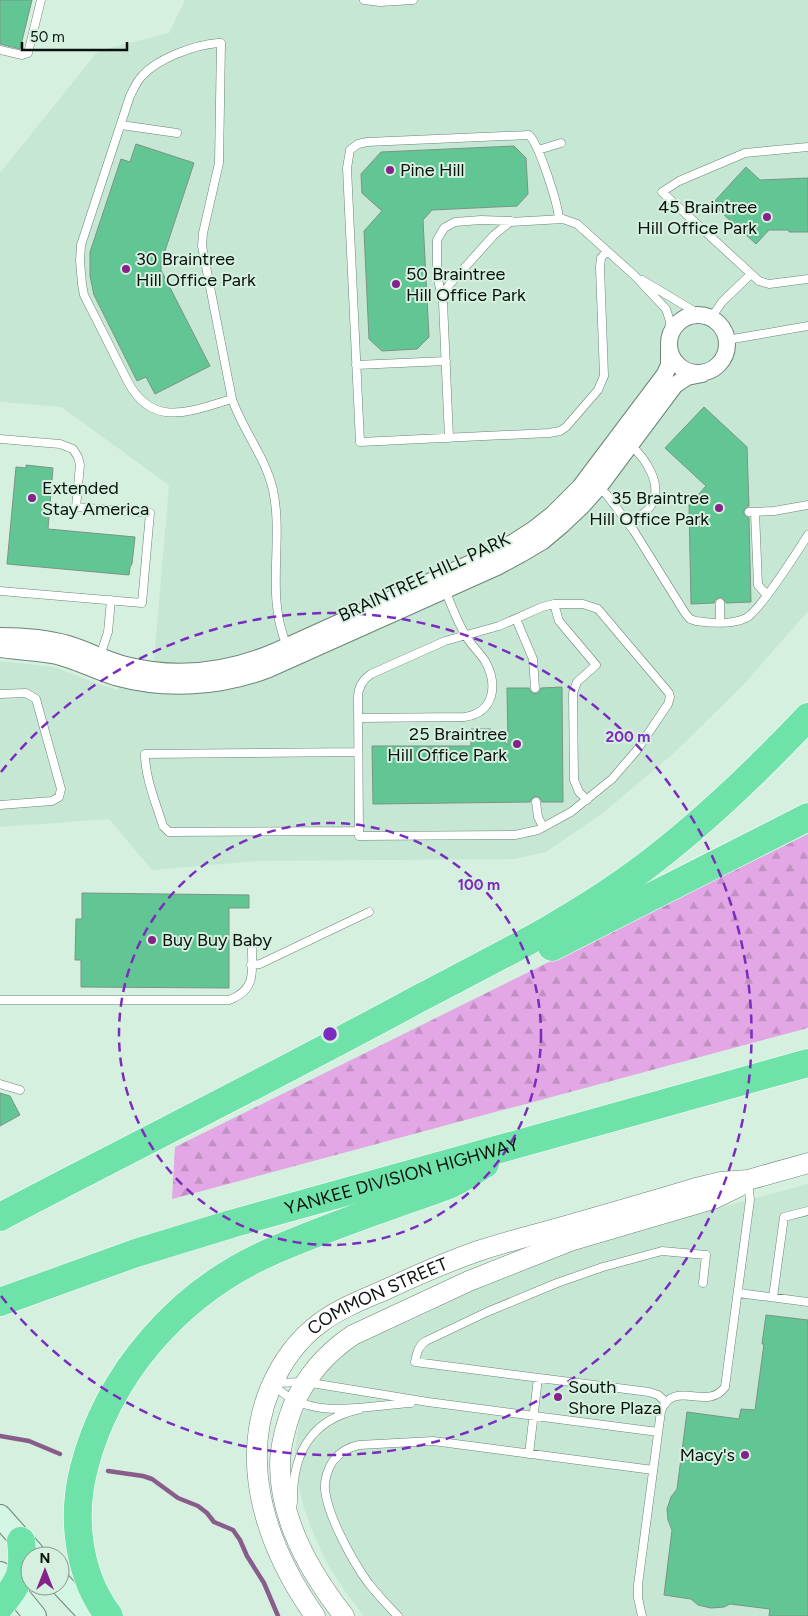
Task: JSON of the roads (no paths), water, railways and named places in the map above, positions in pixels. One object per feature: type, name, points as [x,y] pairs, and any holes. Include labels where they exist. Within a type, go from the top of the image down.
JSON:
[{"type":"highway","points":[[0,1216],[374,1023],[556,926],[626,881],[703,820],[755,771],[808,716]]},
{"type":"highway","points":[[374,1023],[448,1000],[808,817]]},
{"type":"highway","name":"YANKEE DIVISION HIGHWAY","points":[[0,1302],[182,1238],[808,1063]]},
{"type":"highway","points":[[109,1616],[94,1593],[83,1563],[78,1518],[80,1483],[89,1451],[108,1404],[129,1368],[145,1348],[171,1319],[191,1301],[242,1265],[290,1244],[447,1186],[518,1144]]},
{"type":"highway","points":[[4,1590],[19,1579],[20,1576]]},
{"type":"main road","points":[[0,1516],[26,1546]]},
{"type":"main road","points":[[4,1590],[34,1615]]},
{"type":"main road","points":[[70,1594],[91,1616]]},
{"type":"street","name":"BRAINTREE HILL PARK","points":[[625,441],[665,374],[669,360],[669,343],[673,328],[686,317],[696,315],[709,317]]},
{"type":"street","points":[[709,317],[723,329],[727,340]]},
{"type":"street","name":"BRAINTREE HILL PARK","points":[[97,663],[128,665],[146,669],[196,671],[290,653],[442,584],[524,536],[593,483],[625,441],[675,385],[688,377],[712,371],[722,361],[728,348],[727,340]]},
{"type":"street","points":[[669,343],[672,359],[679,366],[692,373],[702,374]]},
{"type":"street","points":[[0,636],[58,642],[97,663]]},
{"type":"street","points":[[0,649],[97,663]]},
{"type":"street","name":"COMMON STREET","points":[[315,1616],[296,1588],[282,1560],[266,1517],[260,1494],[256,1461],[260,1417],[272,1383],[289,1354],[304,1338],[320,1324],[340,1311],[433,1268],[494,1246],[696,1188],[721,1182],[748,1180],[808,1163]]},
{"type":"street","name":"COMMON STREET","points":[[344,1616],[316,1577],[300,1542],[285,1501],[280,1466],[284,1435],[296,1400],[305,1382],[327,1356],[353,1335],[469,1281],[570,1241],[723,1195],[748,1180]]},
{"type":"lane","points":[[0,50],[22,55],[28,52],[41,0]]},
{"type":"lane","points":[[364,0],[380,2],[413,0]]},
{"type":"lane","points":[[232,399],[176,413],[157,411],[138,398],[131,388],[84,295],[80,261],[81,245],[135,86],[148,70],[167,59],[183,52],[221,43],[219,163],[203,233],[202,246],[232,399],[242,424],[261,455],[273,490],[276,519],[276,600],[281,631],[290,653]]},
{"type":"lane","points":[[121,125],[177,133]]},
{"type":"lane","points":[[559,219],[557,207],[538,150],[529,135],[367,142],[358,144],[350,150],[347,168],[360,442],[560,431],[598,390],[604,376],[600,267],[601,258],[607,251]]},
{"type":"lane","points":[[538,150],[561,143]]},
{"type":"lane","points":[[808,147],[745,153],[679,181],[662,192],[759,281],[766,284],[808,279]]},
{"type":"lane","points":[[449,438],[443,302],[437,275],[436,247],[437,240],[444,228],[451,224],[462,221],[559,219],[569,220],[577,224],[634,275],[668,312],[671,326],[669,343]]},
{"type":"lane","points":[[443,302],[446,290],[454,279],[501,229],[507,224],[516,221]]},
{"type":"lane","points":[[634,275],[688,307],[709,317],[751,274]]},
{"type":"lane","points":[[727,340],[808,326]]},
{"type":"lane","points":[[356,365],[446,361]]},
{"type":"lane","points":[[0,439],[60,444],[74,450],[80,464],[76,507],[150,513],[142,603],[0,591]]},
{"type":"lane","points":[[625,441],[640,454],[650,468],[655,493],[648,509],[628,524]]},
{"type":"lane","points":[[593,483],[611,500],[688,617],[696,621],[735,621],[749,616],[767,595],[808,536]]},
{"type":"lane","points":[[767,595],[762,592],[758,585],[752,512],[774,511],[808,505]]},
{"type":"lane","points":[[358,718],[457,718],[474,715],[483,710],[491,698],[490,674],[481,655],[466,635],[442,584]]},
{"type":"lane","points":[[97,663],[108,632],[111,600]]},
{"type":"lane","points":[[720,603],[720,622]]},
{"type":"lane","points":[[554,604],[559,621],[596,665],[576,682],[573,693],[574,780],[579,792],[587,800]]},
{"type":"lane","points":[[554,604],[583,604],[598,609],[670,695],[668,704],[632,757],[612,778],[565,816],[543,827],[528,833],[515,835],[359,836],[358,690],[361,683],[366,678],[437,644],[466,635],[516,619],[542,607],[554,604]]},
{"type":"lane","points":[[516,619],[532,655],[535,688]]},
{"type":"lane","points":[[0,694],[26,693],[36,699],[61,789],[59,796],[52,801],[0,805]]},
{"type":"lane","points":[[358,752],[145,754],[145,757],[146,770],[163,826],[169,832],[359,831]]},
{"type":"lane","points":[[536,802],[538,817],[543,827]]},
{"type":"lane","points":[[251,965],[260,964],[369,912]]},
{"type":"lane","points":[[0,1000],[225,1001],[247,990],[250,982],[252,942]]},
{"type":"lane","points":[[0,1084],[20,1090]]},
{"type":"lane","points":[[642,1616],[637,1589],[661,1411],[666,1402],[674,1397],[682,1395],[712,1397],[719,1395],[725,1387],[750,1200],[748,1180]]},
{"type":"lane","points":[[773,1298],[784,1217],[808,1211]]},
{"type":"lane","points":[[666,1402],[658,1395],[648,1392],[416,1362],[416,1354],[420,1345],[426,1340],[487,1312],[588,1272],[662,1251],[706,1255],[703,1283]]},
{"type":"lane","points":[[738,1293],[808,1302]]},
{"type":"lane","points":[[528,1454],[538,1378]]},
{"type":"lane","points":[[272,1383],[305,1382],[428,1402],[658,1432]]},
{"type":"lane","points":[[272,1383],[287,1397],[328,1409],[360,1409],[428,1402]]},
{"type":"lane","points":[[300,1542],[293,1505],[293,1487],[295,1469],[300,1453],[308,1439],[320,1427],[336,1417],[360,1409]]},
{"type":"lane","points":[[398,1616],[365,1578],[346,1546],[327,1499],[325,1485],[328,1471],[334,1459],[344,1450],[355,1446],[424,1441],[653,1470]]},
{"type":"waterway","points":[[0,1436],[29,1441],[60,1454]]},
{"type":"waterway","points":[[108,1471],[152,1479],[178,1498],[198,1506],[214,1522],[233,1530],[264,1583],[278,1616]]},
{"type":"place","name":"Pine Hill","points":[[390,170]]},
{"type":"place","name":"45 Braintree Hill Office Park","points":[[767,217]]},
{"type":"place","name":"30 Braintree Hill Office Park","points":[[126,269]]},
{"type":"place","name":"50 Braintree Hill Office Park","points":[[396,284]]},
{"type":"place","name":"Extended Stay America","points":[[32,498]]},
{"type":"place","name":"35 Braintree Hill Office Park","points":[[719,508]]},
{"type":"place","name":"25 Braintree Hill Office Park","points":[[517,744]]},
{"type":"place","name":"Buy Buy Baby","points":[[152,940]]},
{"type":"place","name":"South Shore Plaza","points":[[558,1397]]},
{"type":"place","name":"Macy's","points":[[745,1455]]}]
